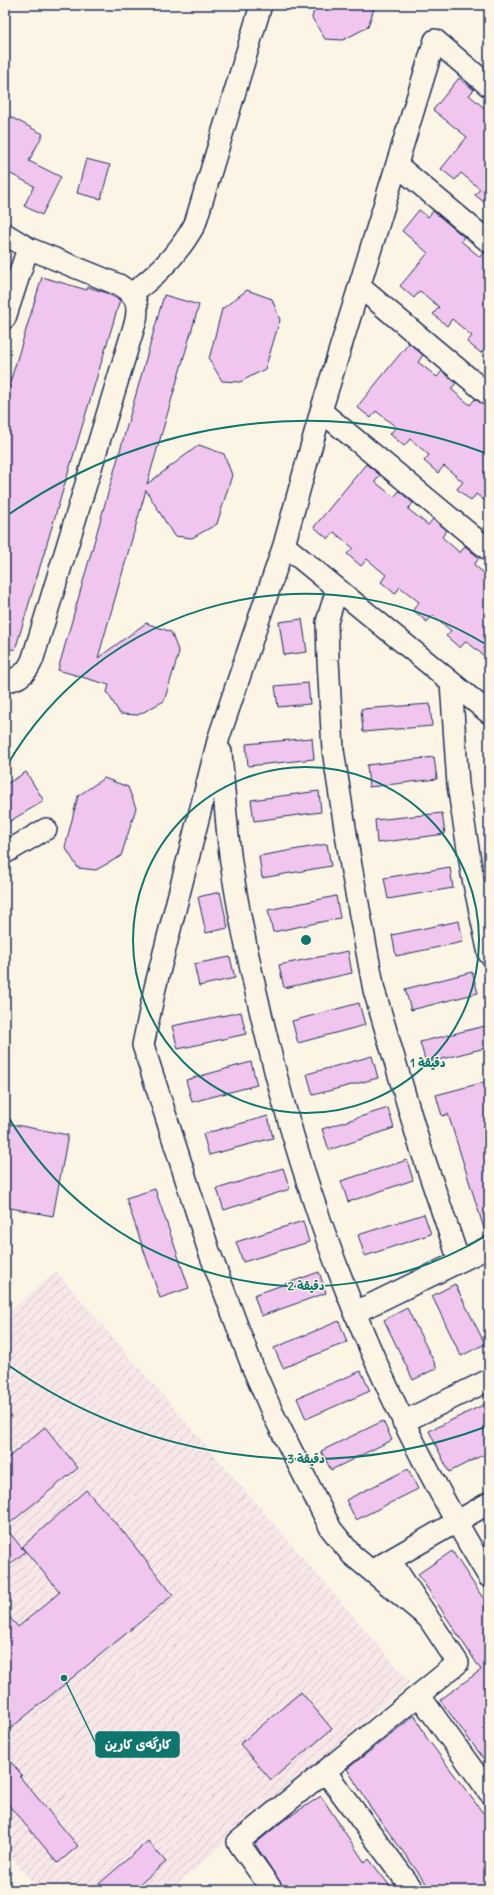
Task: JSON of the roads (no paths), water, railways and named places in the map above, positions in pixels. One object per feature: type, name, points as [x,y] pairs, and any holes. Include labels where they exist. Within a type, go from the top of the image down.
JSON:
[{"type":"street","points":[[131,294],[168,263],[187,238],[194,224],[261,5]]},
{"type":"street","points":[[427,1617],[352,1555],[331,1529],[273,1414],[253,1368],[209,1251],[143,1045],[219,737],[284,545],[321,411],[434,40],[489,86]]},
{"type":"street","points":[[397,165],[489,242]]},
{"type":"street","points":[[5,234],[28,248],[119,285],[131,294],[136,300],[138,307],[136,320],[30,666],[16,679],[5,681]]},
{"type":"street","points":[[5,318],[28,248]]},
{"type":"street","points":[[360,287],[489,395]]},
{"type":"street","points":[[321,411],[489,550]]},
{"type":"street","points":[[284,545],[489,713]]},
{"type":"street","points":[[337,589],[327,622],[328,660],[333,750],[351,866],[374,990],[419,1143],[459,1261]]},
{"type":"street","points":[[451,682],[458,785],[472,874],[489,954]]},
{"type":"street","points":[[219,737],[231,861],[252,978],[281,1098],[297,1150],[316,1209],[354,1313],[403,1422],[456,1522],[489,1577]]},
{"type":"street","points":[[5,853],[46,830]]},
{"type":"street","points":[[354,1313],[489,1247]]},
{"type":"street","points":[[403,1422],[489,1380]]},
{"type":"street","points":[[371,1571],[489,1503]]},
{"type":"street","points":[[272,1890],[238,1842],[458,1663],[390,1560]]},
{"type":"street","points":[[419,1695],[489,1792]]},
{"type":"street","points":[[325,1771],[413,1890]]},
{"type":"place","name":"کارگەی کارین","points":[[64,1678]]}]
